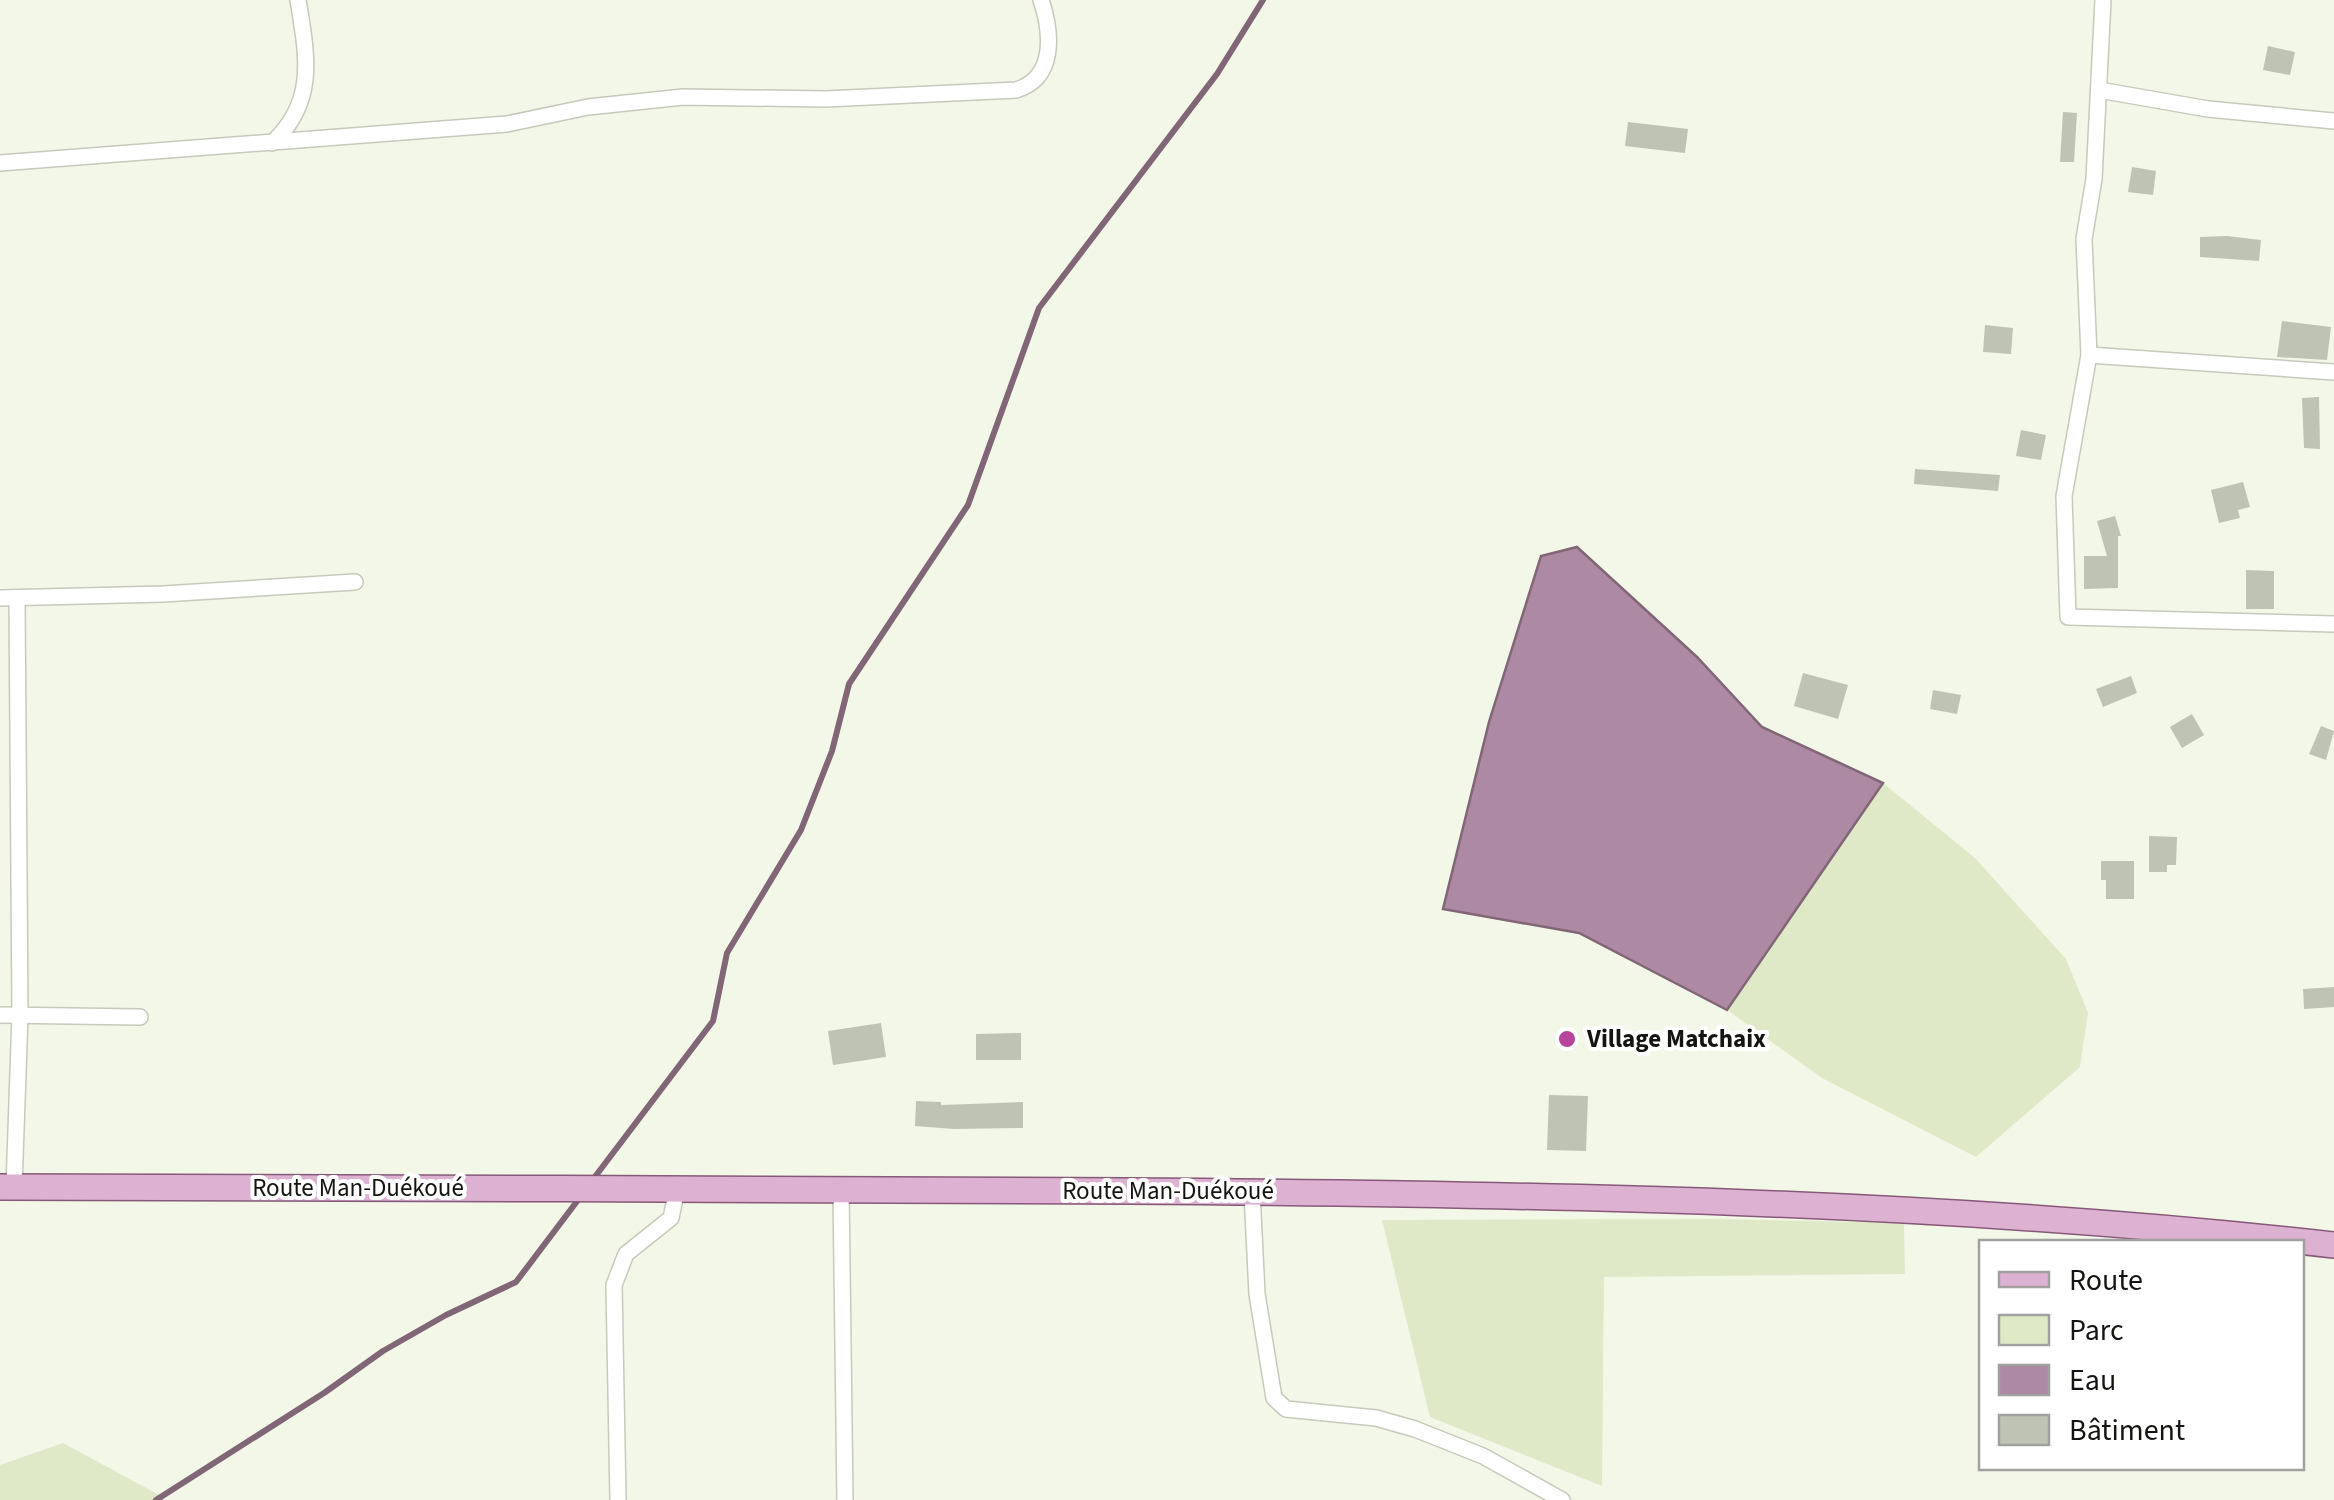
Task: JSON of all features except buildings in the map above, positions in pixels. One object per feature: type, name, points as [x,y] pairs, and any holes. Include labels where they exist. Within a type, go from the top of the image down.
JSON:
[{"type":"main road","name":"Route Man-Duékoué","points":[[7,1187],[1252,1192],[1760,1202],[2039,1218],[2279,1240]]},
{"type":"main road","name":"Route Man-Duékoué","points":[[2304,1242],[2334,1245]]},
{"type":"street","points":[[272,143],[292,125],[305,87],[298,0]]},
{"type":"street","points":[[0,163],[506,124],[588,107],[683,98],[826,99],[1016,90],[1037,78],[1048,57],[1050,41],[1041,0]]},
{"type":"street","points":[[2103,0],[2094,179],[2084,239],[2088,355],[2064,496],[2068,617],[2334,624]]},
{"type":"street","points":[[2099,90],[2208,109],[2334,121]]},
{"type":"street","points":[[2088,355],[2334,372]]},
{"type":"street","points":[[7,1187],[20,1014],[8,598],[355,582]]},
{"type":"street","points":[[0,1014],[140,1017]]},
{"type":"street","points":[[618,1500],[614,1285],[626,1254],[671,1218],[677,1189]]},
{"type":"street","points":[[840,1190],[845,1500]]},
{"type":"street","points":[[1252,1192],[1257,1294],[1274,1398],[1286,1409],[1376,1418],[1415,1429],[1482,1456],[1562,1500]]},
{"type":"green space","points":[[1883,783],[1975,858],[2066,959],[2088,1013],[2080,1067],[1976,1157],[1822,1078],[1727,1010]]},
{"type":"green space","points":[[1382,1220],[1904,1223],[1905,1274],[1604,1277],[1602,1486],[1430,1417]]},
{"type":"green space","points":[[63,1443],[164,1500],[0,1500],[0,1465]]},
{"type":"water","points":[[1577,547],[1697,657],[1762,727],[1883,783],[1727,1010],[1579,933],[1443,909],[1489,722],[1541,556]]},
{"type":"waterway","points":[[591,1182],[713,1021],[727,953],[801,830],[832,751],[849,684],[968,505],[1039,308],[1217,74],[1263,0]]},
{"type":"waterway","points":[[156,1500],[383,1351],[516,1282],[581,1196]]},
{"type":"place","name":"Village Matchaix","points":[[1567,1039]]}]
